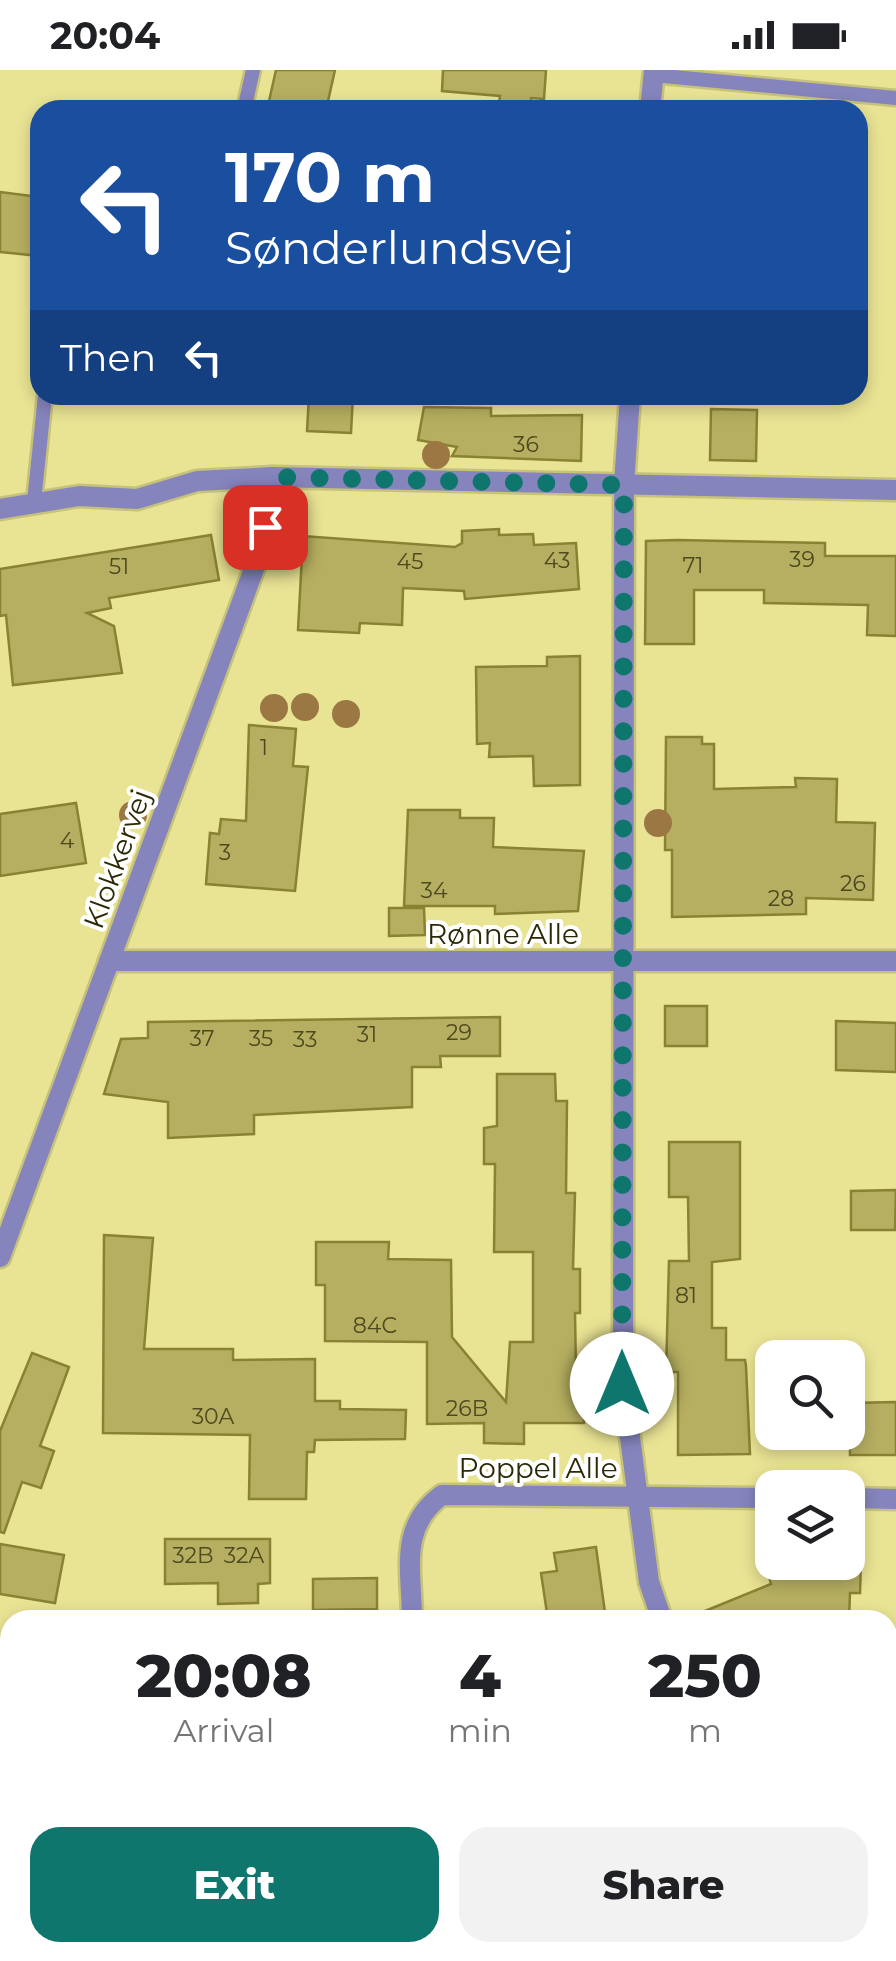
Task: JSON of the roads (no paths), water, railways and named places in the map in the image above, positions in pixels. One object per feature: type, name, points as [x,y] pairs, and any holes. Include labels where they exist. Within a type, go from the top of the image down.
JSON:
[{"type":"street","points":[[651,100],[654,73]]},
{"type":"street","points":[[629,405],[624,485],[620,962],[622,1384],[634,1496],[649,1582],[659,1610]]},
{"type":"street","points":[[0,509],[78,496],[137,499],[197,481],[273,477],[896,490]]},
{"type":"street","name":"Klokkervej","points":[[0,1257],[261,550],[273,477]]},
{"type":"street","name":"Rønne Alle","points":[[109,961],[896,961]]},
{"type":"street","name":"Poppel Alle","points":[[412,1610],[412,1532],[420,1511],[442,1495],[755,1498]]},
{"type":"street","points":[[865,1498],[896,1499]]},
{"type":"lane","points":[[246,100],[253,70]]},
{"type":"lane","points":[[654,73],[896,98]]},
{"type":"lane","points":[[34,502],[44,405]]}]
